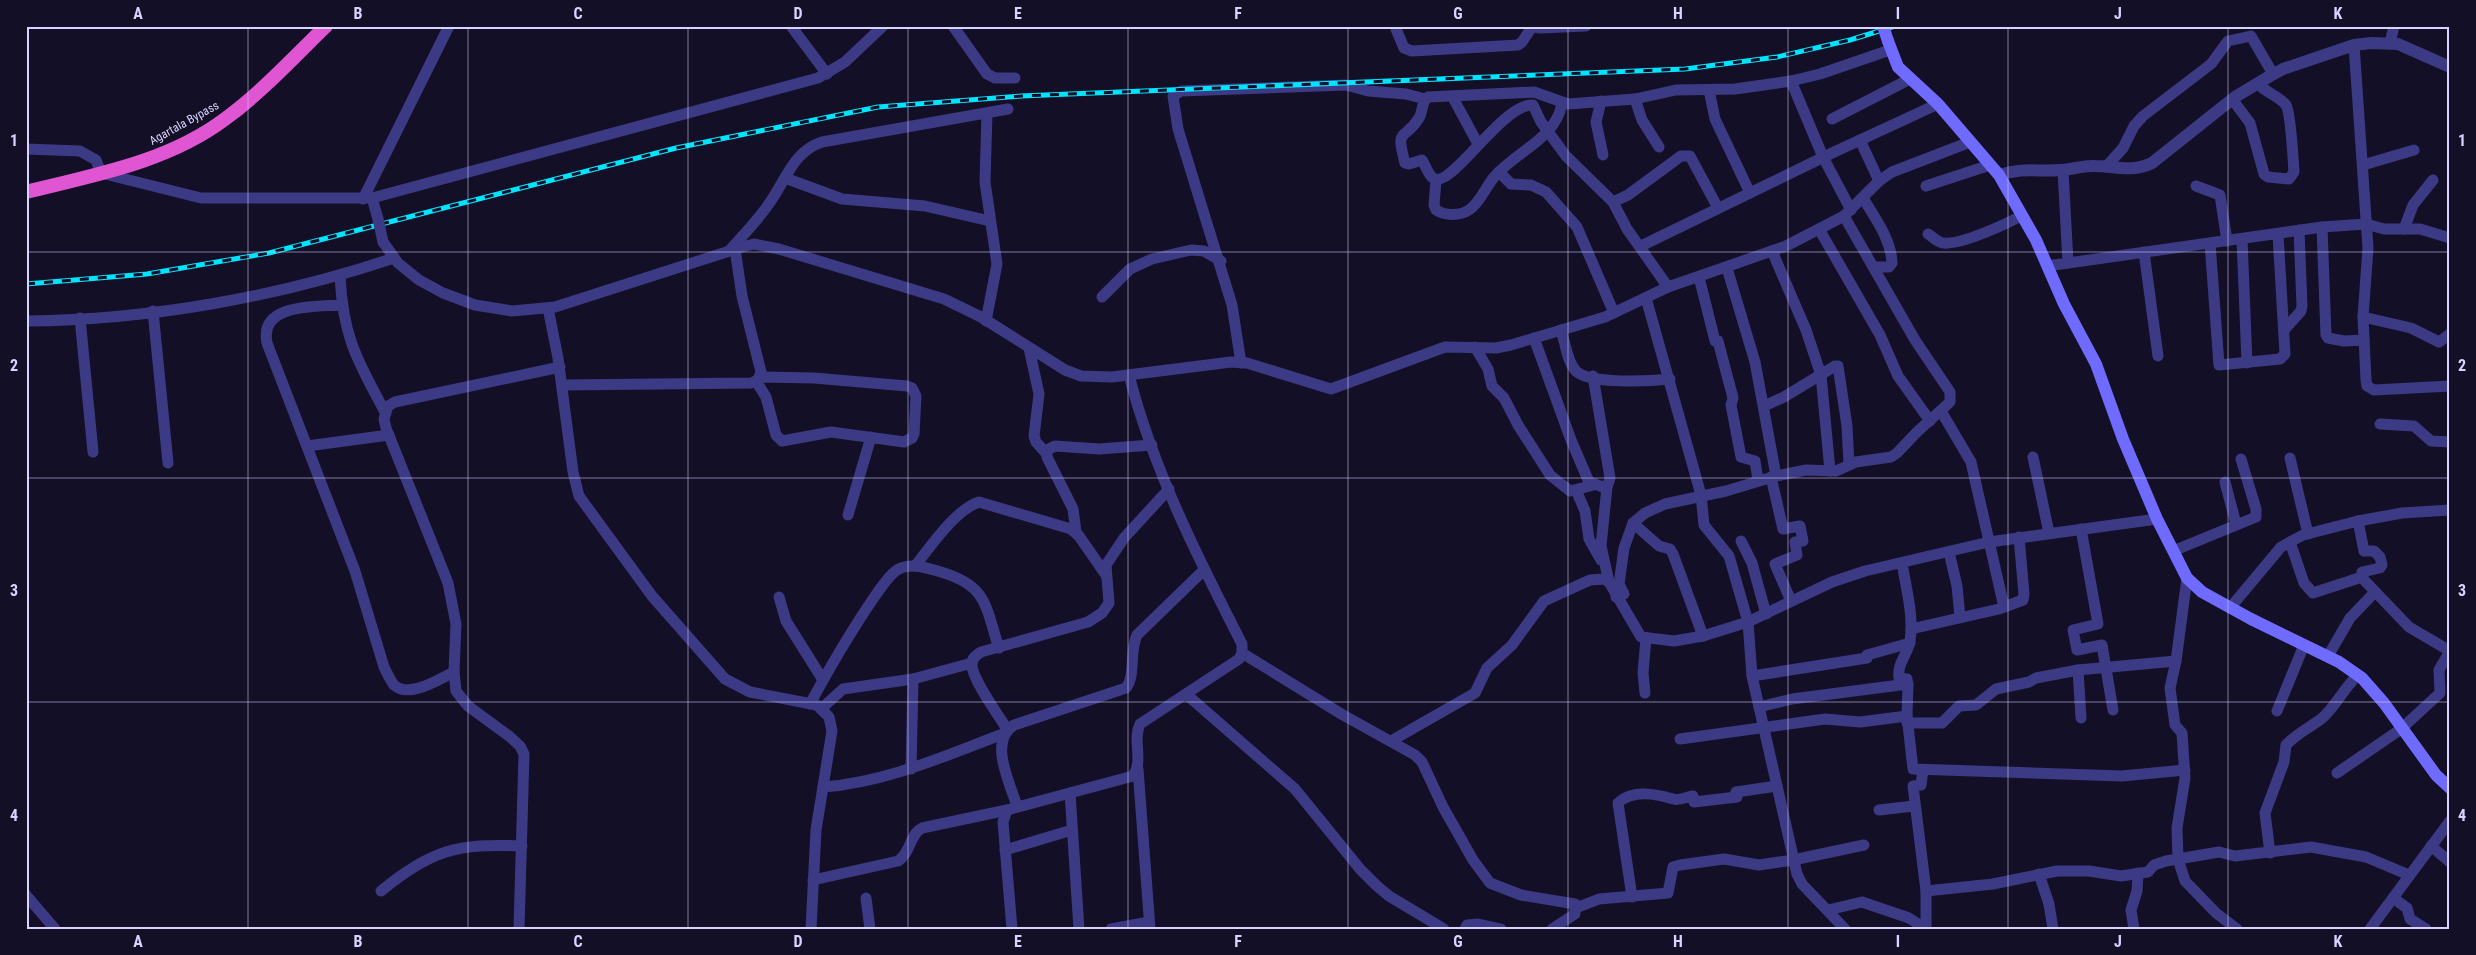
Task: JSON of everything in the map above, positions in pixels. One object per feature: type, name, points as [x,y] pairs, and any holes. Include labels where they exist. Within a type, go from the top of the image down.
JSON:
[{"type":"highway","name":"Agartala Bypass","points":[[26,192],[156,157],[224,120],[326,26]]},
{"type":"main road","points":[[1883,26],[1898,67],[1938,104],[1999,175],[2036,240],[2064,304],[2096,364],[2123,439],[2157,519],[2186,578],[2202,592],[2230,608],[2328,656],[2362,678],[2384,703],[2436,775],[2450,788]]},
{"type":"street","points":[[368,199],[449,26]]},
{"type":"street","points":[[791,26],[827,74]]},
{"type":"street","points":[[26,149],[80,151],[96,160],[101,173],[201,198],[368,199],[789,86],[827,74],[845,62],[883,26]]},
{"type":"street","points":[[953,26],[987,74],[995,78],[1015,78]]},
{"type":"street","points":[[1396,29],[1404,48],[1412,51],[1518,45],[1531,27],[1586,26]]},
{"type":"street","points":[[2390,43],[2394,26]]},
{"type":"street","points":[[2106,167],[2123,148],[2139,121],[2211,64],[2228,41],[2251,36],[2273,74]]},
{"type":"street","points":[[1999,175],[2020,169],[2063,170],[2092,166],[2124,170],[2137,169],[2152,164],[2232,99],[2273,74],[2354,45],[2390,43],[2450,67]]},
{"type":"street","points":[[2354,45],[2368,248],[2363,317],[2366,380],[2370,389],[2450,386]]},
{"type":"street","points":[[1241,363],[1235,315],[1220,260],[1178,129],[1173,98],[1175,94],[1190,91],[1346,85],[1373,92],[1406,94],[1425,99],[1428,97],[1534,92],[1546,95],[1562,104],[1601,102],[1635,99],[1671,91],[1709,90],[1791,81],[1828,72],[1889,46]]},
{"type":"street","points":[[1832,120],[1910,79]]},
{"type":"street","points":[[1616,597],[1624,594],[1619,584],[1624,548],[1633,523],[1658,507],[1701,495],[1726,491],[1774,476],[1806,470],[1830,472],[1841,470],[1849,465],[1886,458],[1897,453],[1916,432],[1950,402],[1950,392],[1914,340],[1875,268],[1848,213],[1791,81]]},
{"type":"street","points":[[2232,99],[2250,123],[2264,174],[2268,177],[2289,179],[2294,172],[2288,110],[2281,101],[2264,91],[2258,83]]},
{"type":"street","points":[[1709,90],[1715,119],[1750,193]]},
{"type":"street","points":[[1452,96],[1478,144]]},
{"type":"street","points":[[1425,99],[1418,120],[1402,134],[1400,143],[1405,163],[1412,164],[1422,160],[1432,178],[1436,180],[1446,178],[1478,144],[1520,107],[1527,104],[1533,105],[1548,132],[1566,156],[1612,202],[1668,287]]},
{"type":"street","points":[[1635,99],[1642,120],[1659,147]]},
{"type":"street","points":[[1601,102],[1596,122],[1603,155]]},
{"type":"street","points":[[1436,180],[1434,205],[1436,210],[1452,215],[1472,208],[1499,172],[1548,132],[1557,122],[1562,104]]},
{"type":"street","points":[[1641,246],[1823,157],[1938,104]]},
{"type":"street","points":[[732,250],[763,212],[805,149],[822,142],[1008,109]]},
{"type":"street","points":[[986,321],[996,264],[985,182],[987,113]]},
{"type":"street","points":[[1860,140],[1879,181]]},
{"type":"street","points":[[368,199],[378,219],[383,242],[394,258],[419,280],[443,293],[476,304],[512,311],[548,308],[754,244],[779,248],[944,299],[986,321],[1065,370],[1081,376],[1112,377],[1214,363],[1241,363],[1331,389],[1445,347],[1505,346],[1614,313],[1668,287],[1772,251],[1819,229],[1848,213],[1879,181],[1911,163],[1970,142]]},
{"type":"street","points":[[2363,165],[2414,150]]},
{"type":"street","points":[[1612,202],[1628,196],[1675,160],[1686,155],[1690,156],[1718,208]]},
{"type":"street","points":[[1926,186],[1990,165]]},
{"type":"street","points":[[2063,170],[2068,263]]},
{"type":"street","points":[[1499,172],[1511,184],[1531,185],[1546,192],[1577,228],[1614,313]]},
{"type":"street","points":[[785,178],[842,199],[919,205],[990,220]]},
{"type":"street","points":[[2404,229],[2413,205],[2433,180]]},
{"type":"street","points":[[2196,186],[2220,195],[2228,241]]},
{"type":"street","points":[[1863,198],[1886,236],[1892,258],[1892,263],[1889,267],[1875,268]]},
{"type":"street","points":[[1928,234],[1940,243],[1951,243],[2000,227],[2021,216]]},
{"type":"street","points":[[2047,266],[2322,227],[2366,224],[2384,229],[2427,230],[2450,238]]},
{"type":"street","points":[[2322,227],[2326,335],[2328,338],[2344,341],[2364,340]]},
{"type":"street","points":[[1819,229],[1880,335],[1898,376],[1930,421]]},
{"type":"street","points":[[2284,330],[2301,311],[2302,306],[2299,230]]},
{"type":"street","points":[[2210,243],[2217,362],[2222,366],[2247,364],[2283,358],[2284,330],[2278,234]]},
{"type":"street","points":[[2242,239],[2247,364]]},
{"type":"street","points":[[562,384],[758,379],[859,382],[912,388],[916,396],[916,408],[912,438],[901,442],[827,432],[782,441],[776,436],[766,397],[758,379],[759,362],[732,250]]},
{"type":"street","points":[[1102,297],[1130,269],[1152,259],[1190,250],[1204,251],[1220,260]]},
{"type":"street","points":[[1772,251],[1806,330],[1821,375],[1830,472]]},
{"type":"street","points":[[2144,252],[2158,356]]},
{"type":"street","points":[[26,321],[153,311],[224,301],[340,276],[394,258]]},
{"type":"street","points":[[1727,268],[1755,362],[1764,406],[1783,529],[1800,526],[1803,541],[1795,542],[1797,555],[1775,564],[1791,601]]},
{"type":"street","points":[[340,276],[341,305],[352,348],[385,412]]},
{"type":"street","points":[[1699,277],[1715,341],[1718,340],[1726,367],[1741,457],[1755,462],[1758,480]]},
{"type":"street","points":[[1646,298],[1701,495],[1704,525],[1729,556],[1748,622],[1752,676],[1793,860],[1802,884],[1845,929]]},
{"type":"street","points":[[341,305],[296,308],[283,312],[267,325],[265,335],[267,343],[355,571],[384,667],[391,681],[404,690],[421,687],[454,672]]},
{"type":"street","points":[[548,308],[560,367],[573,472],[579,496],[652,596],[714,667],[730,682],[750,692],[810,704],[821,709],[829,717],[832,731],[816,830],[811,929]]},
{"type":"street","points":[[153,311],[168,463]]},
{"type":"street","points":[[2363,317],[2411,328],[2439,342],[2450,334]]},
{"type":"street","points":[[80,318],[93,452]]},
{"type":"street","points":[[1561,330],[1575,371],[1625,383],[1670,379]]},
{"type":"street","points":[[1534,338],[1571,440],[1590,482],[1594,485]]},
{"type":"street","points":[[1475,347],[1488,369],[1492,386],[1504,398],[1518,425],[1550,475],[1566,489],[1576,490],[1594,485],[1607,487]]},
{"type":"street","points":[[1029,348],[1039,394],[1034,436],[1036,442],[1046,453],[1073,509],[1076,532],[1106,576]]},
{"type":"street","points":[[1764,406],[1784,398],[1835,366],[1840,369],[1848,426],[1849,465]]},
{"type":"street","points":[[519,929],[524,754],[520,746],[461,699],[456,691],[454,672],[456,624],[448,583],[384,419],[388,406],[395,402],[560,367]]},
{"type":"street","points":[[1111,929],[1150,925],[1138,769],[1137,733],[1140,724],[1239,659],[1242,653],[1242,644],[1204,570],[1169,489],[1136,402],[1129,375]]},
{"type":"street","points":[[1593,376],[1610,478],[1607,487],[1601,546],[1604,564],[1608,582],[1640,637],[1674,641],[1703,636],[1748,622],[1832,582],[1864,571],[1989,542],[2157,519]]},
{"type":"street","points":[[1941,411],[1972,462],[2004,607]]},
{"type":"street","points":[[2380,424],[2414,426],[2431,441],[2450,442]]},
{"type":"street","points":[[1826,425],[1848,426]]},
{"type":"street","points":[[307,446],[389,435]]},
{"type":"street","points":[[848,515],[872,437]]},
{"type":"street","points":[[1046,453],[1050,447],[1054,446],[1099,449],[1152,445]]},
{"type":"street","points":[[2034,457],[2049,533]]},
{"type":"street","points":[[2290,458],[2308,534]]},
{"type":"street","points":[[2173,551],[2256,517],[2258,514],[2241,459]]},
{"type":"street","points":[[2225,482],[2236,524]]},
{"type":"street","points":[[1012,929],[1003,822],[1012,808],[1001,746],[1005,732],[974,675],[973,658],[981,652],[1076,626],[1098,617],[1109,603],[1106,565],[1110,556],[1169,489]]},
{"type":"street","points":[[1576,490],[1585,512],[1589,539],[1604,564]]},
{"type":"street","points":[[915,566],[954,520],[971,506],[980,502],[1049,521],[1076,532]]},
{"type":"street","points":[[2230,608],[2281,546],[2308,534],[2358,521],[2402,513],[2450,510]]},
{"type":"street","points":[[2358,521],[2364,551],[2374,551],[2380,557],[2382,565],[2380,568],[2362,572],[2362,577]]},
{"type":"street","points":[[1633,523],[1659,546],[1670,549],[1703,636]]},
{"type":"street","points":[[2081,529],[2098,624],[2073,630],[2077,650],[2102,645],[2113,710]]},
{"type":"street","points":[[1911,629],[2004,607],[2023,600],[2018,537]]},
{"type":"street","points":[[1741,541],[1752,563],[1766,614]]},
{"type":"street","points":[[2290,542],[2304,583],[2313,592],[2362,577]]},
{"type":"street","points":[[1949,552],[1957,586],[1960,617]]},
{"type":"street","points":[[1902,563],[1911,629],[1910,643],[1898,664],[1899,678],[1907,679],[1908,684],[1907,719],[1921,785],[1913,786],[1926,891],[1926,929]]},
{"type":"street","points":[[810,704],[848,637],[886,582],[896,571],[915,566],[960,578],[977,589],[982,597],[999,648]]},
{"type":"street","points":[[823,787],[876,779],[911,769],[1126,688],[1129,682],[1132,645],[1137,635],[1204,570]]},
{"type":"street","points":[[2338,773],[2401,729],[2440,693],[2439,670],[2450,652],[2409,627],[2362,577]]},
{"type":"street","points":[[2186,578],[2176,661],[2170,680],[2170,698],[2176,725],[2182,733],[2185,770],[2177,828],[2178,859],[2185,881],[2216,913],[2237,929]]},
{"type":"street","points":[[1391,741],[1474,694],[1487,668],[1512,645],[1544,601],[1590,580],[1604,579],[1608,582]]},
{"type":"street","points":[[2328,656],[2355,612],[2375,592]]},
{"type":"street","points":[[779,597],[784,617],[823,680]]},
{"type":"street","points":[[1645,693],[1646,638]]},
{"type":"street","points":[[1752,676],[1867,658],[1867,655],[1910,643]]},
{"type":"street","points":[[2276,711],[2304,644]]},
{"type":"street","points":[[1242,653],[1343,716],[1406,748],[1422,762],[1443,807],[1473,860],[1490,883],[1521,895],[1572,903],[1576,908]]},
{"type":"street","points":[[1680,739],[1825,719],[1860,722],[1907,719],[1942,723],[1960,706],[1976,705],[1996,689],[2078,670],[2176,661]]},
{"type":"street","points":[[821,709],[842,689],[913,679],[972,663]]},
{"type":"street","points":[[2078,670],[2081,718]]},
{"type":"street","points":[[2270,853],[2265,813],[2284,762],[2286,745],[2310,724],[2321,718],[2346,686],[2357,676]]},
{"type":"street","points":[[911,769],[913,679]]},
{"type":"street","points":[[1759,707],[1792,699],[1908,684]]},
{"type":"street","points":[[1186,694],[1295,789],[1360,870],[1377,886],[1444,929]]},
{"type":"street","points":[[813,880],[898,861],[908,852],[914,836],[922,828],[1012,808],[1127,778],[1133,776],[1138,769]]},
{"type":"street","points":[[1918,769],[2122,776],[2185,770]]},
{"type":"street","points":[[1632,897],[1618,803],[1624,797],[1654,794],[1674,800],[1693,796],[1694,802],[1708,802],[1737,797],[1736,792],[1777,786]]},
{"type":"street","points":[[1070,793],[1079,929]]},
{"type":"street","points":[[1879,810],[1914,806]]},
{"type":"street","points":[[2370,929],[2450,821]]},
{"type":"street","points":[[1005,850],[1072,830]]},
{"type":"street","points":[[1576,908],[1599,899],[1668,893],[1671,870],[1673,867],[1680,865],[1724,859],[1759,865],[1864,845]]},
{"type":"street","points":[[380,891],[409,868],[433,856],[473,846],[522,846]]},
{"type":"street","points":[[2431,846],[2450,862]]},
{"type":"street","points":[[1926,891],[1993,884],[2057,871],[2089,871],[2121,876],[2148,872],[2154,865],[2166,861],[2218,852],[2235,856],[2311,847],[2366,857],[2409,876]]},
{"type":"street","points":[[2134,929],[2131,910],[2136,896],[2138,873]]},
{"type":"street","points":[[2039,874],[2049,904],[2053,929]]},
{"type":"street","points":[[26,895],[56,929]]},
{"type":"street","points":[[866,898],[870,929]]},
{"type":"street","points":[[2393,898],[2407,908],[2410,919],[2426,929]]},
{"type":"street","points":[[1828,910],[1862,902],[1909,918],[1926,929]]},
{"type":"street","points":[[1552,929],[1574,914],[1576,908]]},
{"type":"street","points":[[1465,929],[1467,925],[1478,924],[1500,929]]},
{"type":"railway","points":[[26,284],[147,274],[269,253],[676,148],[878,107],[1021,96],[1685,69],[1777,57],[1850,40],[1895,26]]}]
